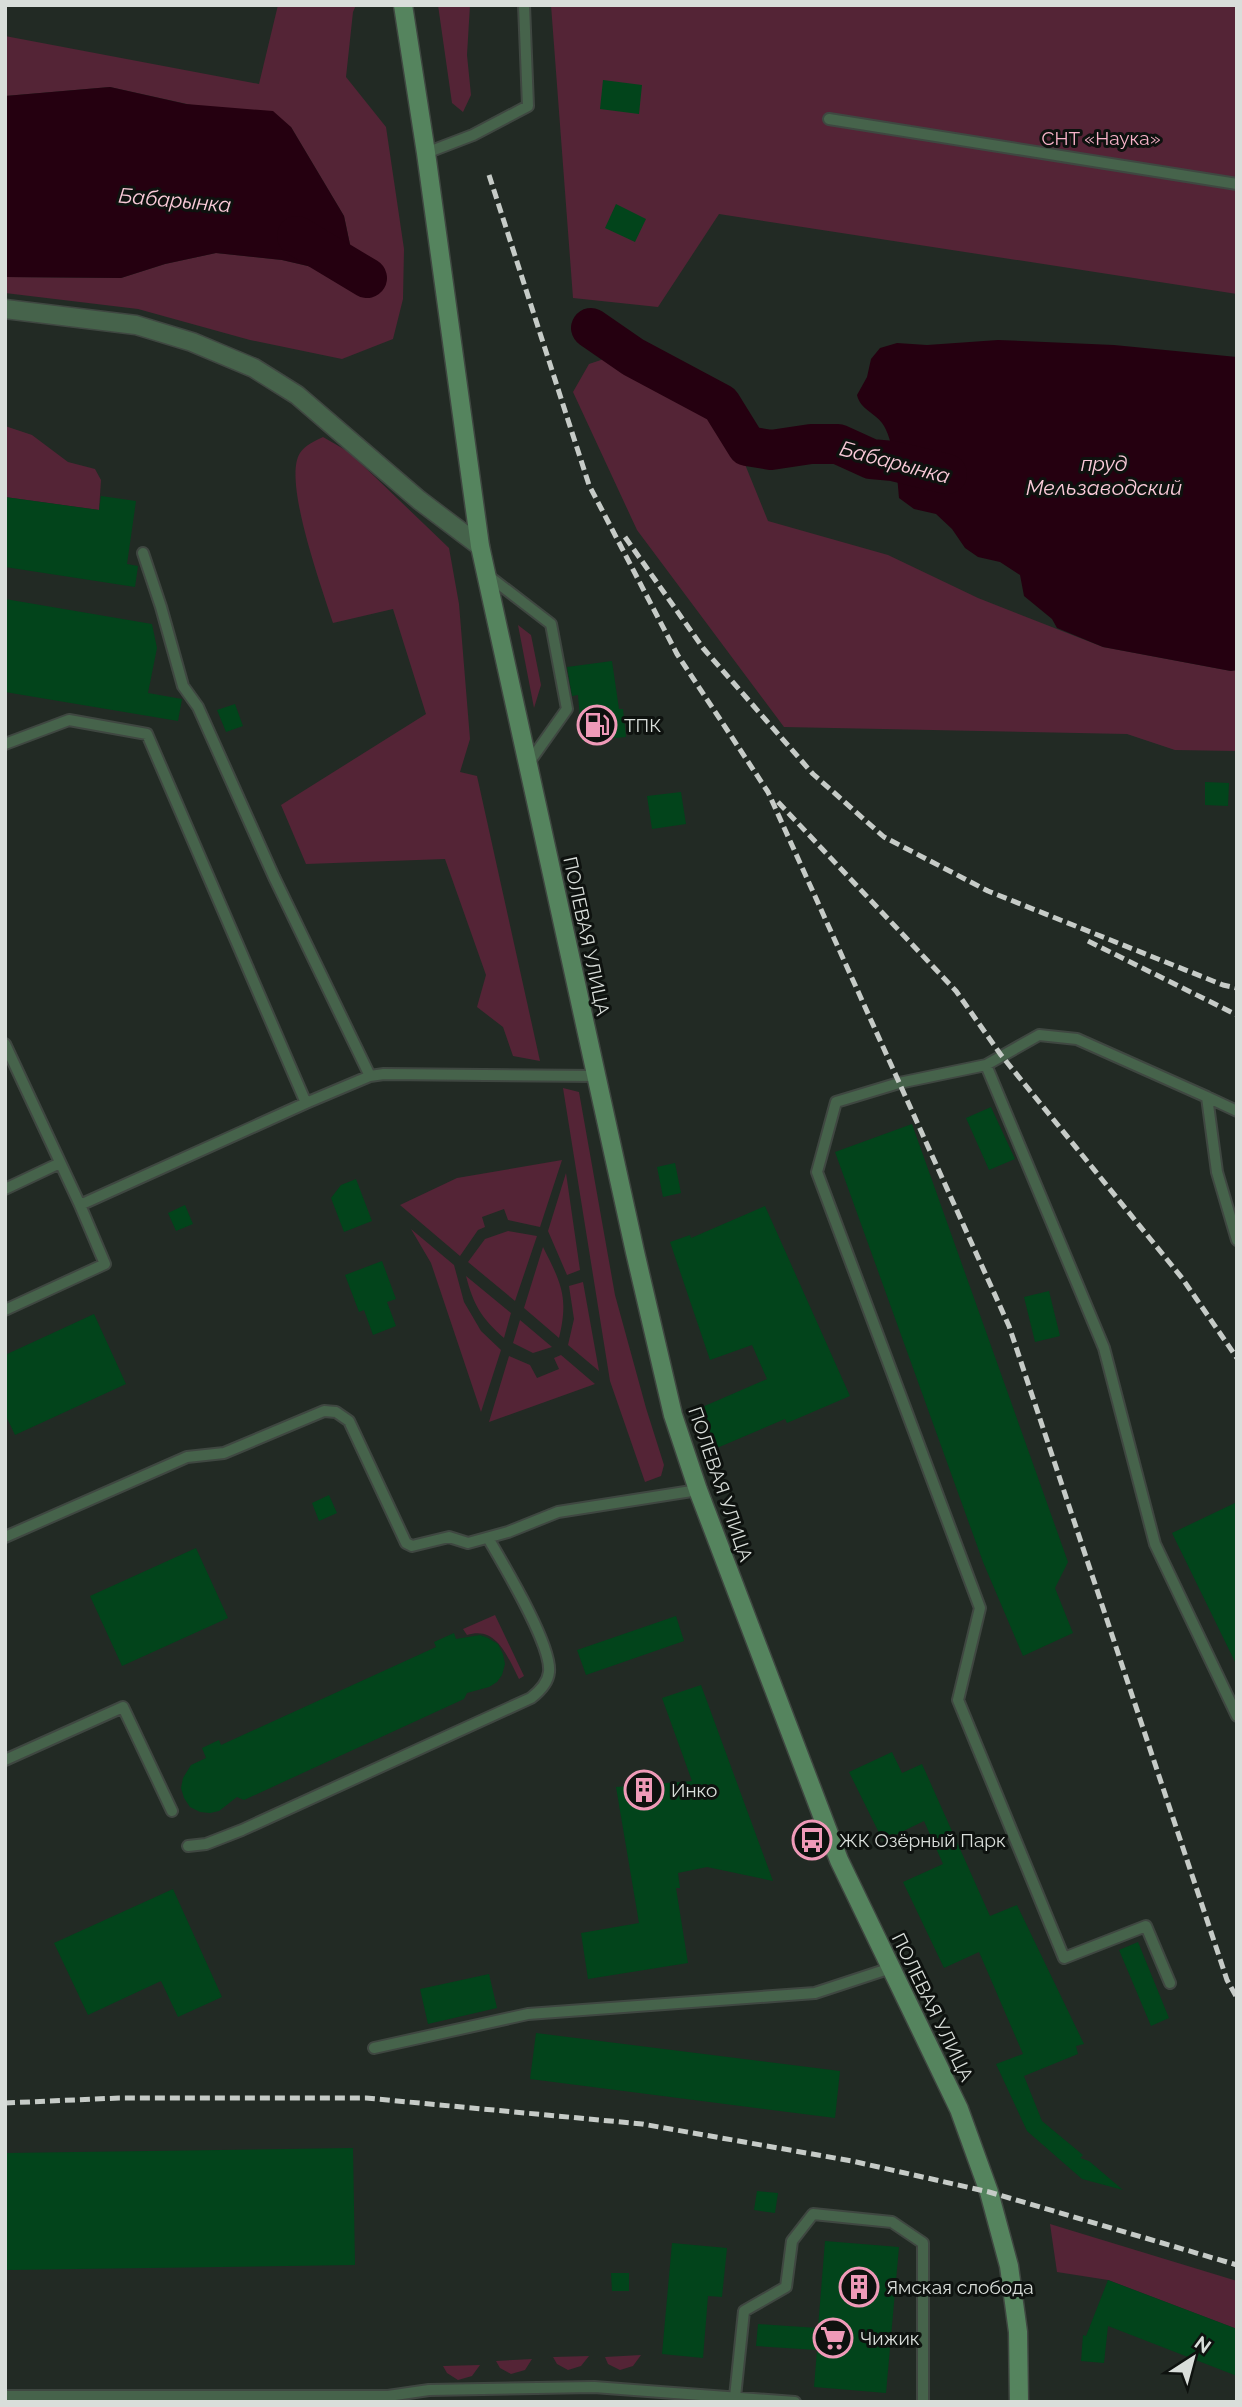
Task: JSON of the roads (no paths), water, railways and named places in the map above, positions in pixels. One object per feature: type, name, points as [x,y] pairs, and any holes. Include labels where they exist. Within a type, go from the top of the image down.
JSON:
[{"type":"street","name":"ПОЛЕВАЯ УЛИЦА","points":[[403,5],[480,546],[673,1415],[698,1490],[839,1860],[959,2109],[989,2192],[1009,2266],[1018,2332],[1019,2402]]},
{"type":"street","points":[[5,309],[136,325],[192,342],[254,368],[297,395],[419,500],[480,546]]},
{"type":"lane","points":[[426,153],[472,135],[528,106],[524,5]]},
{"type":"lane","points":[[829,119],[1237,184]]},
{"type":"lane","points":[[143,553],[183,686],[198,707],[274,877],[370,1076]]},
{"type":"lane","points":[[486,574],[551,624],[566,709],[528,764]]},
{"type":"lane","points":[[5,744],[69,720],[147,734],[306,1103]]},
{"type":"lane","points":[[1170,1983],[1146,1926],[1064,1958],[958,1700],[979,1608],[817,1172],[836,1102],[899,1083],[986,1065],[1039,1035],[1077,1039],[1237,1111]]},
{"type":"lane","points":[[5,1044],[80,1205],[104,1264],[5,1310]]},
{"type":"lane","points":[[986,1065],[1104,1348],[1155,1544],[1237,1716]]},
{"type":"lane","points":[[80,1205],[370,1076],[597,1076]]},
{"type":"lane","points":[[1207,1097],[1217,1172],[1237,1240]]},
{"type":"lane","points":[[5,1189],[61,1163]]},
{"type":"lane","points":[[5,1537],[187,1457],[224,1453],[324,1411],[336,1412],[349,1422],[405,1543],[412,1546],[449,1537],[468,1543],[508,1532],[558,1512],[698,1490]]},
{"type":"lane","points":[[188,1846],[205,1844],[242,1830],[539,1692],[548,1679],[550,1667],[540,1636],[488,1538]]},
{"type":"lane","points":[[5,1760],[123,1707],[172,1811]]},
{"type":"lane","points":[[374,2048],[528,2014],[814,1993],[891,1968]]},
{"type":"lane","points":[[731,2398],[744,2311],[786,2287],[792,2241],[813,2214],[891,2222],[923,2243],[923,2402]]},
{"type":"lane","points":[[5,2396],[388,2399],[429,2390],[594,2387],[795,2402]]},
{"type":"lane","points":[[46,2402],[62,2396]]},
{"type":"water","points":[[110,87],[186,104],[273,111],[291,127],[344,216],[352,254],[338,273],[282,260],[216,253],[165,264],[121,278],[5,277],[5,96]]},
{"type":"water","name":"пруд Мельзаводский","points":[[998,340],[1114,345],[1237,357],[1237,670],[1103,647],[1057,628],[1052,619],[1024,596],[1020,575],[1000,562],[978,557],[965,548],[952,529],[936,514],[914,509],[899,498],[894,459],[886,430],[861,404],[857,395],[867,377],[871,359],[880,348],[897,343],[927,345]]},
{"type":"waterway","name":"Бабарынка","points":[[297,236],[367,278]]},
{"type":"waterway","name":"Бабарынка","points":[[591,328],[633,357],[721,404],[747,446],[771,450],[811,444],[838,444],[871,459],[893,461],[947,474]]},
{"type":"railway","points":[[489,175],[589,485],[677,654],[768,792],[1009,1326],[1227,1980],[1237,1998]]},
{"type":"railway","points":[[625,537],[703,648],[813,774],[884,837],[988,891],[1223,985],[1237,988]]},
{"type":"railway","points":[[778,802],[956,991],[1001,1055],[1182,1278],[1237,1358]]},
{"type":"railway","points":[[1088,941],[1237,1015]]},
{"type":"railway","points":[[5,2103],[119,2098],[366,2098],[642,2124],[852,2161],[989,2192],[1237,2265]]},
{"type":"place","name":"ТПК","points":[[597,725]]},
{"type":"place","name":"Инко","points":[[644,1790]]},
{"type":"place","name":"ЖК Озёрный Парк","points":[[812,1840]]},
{"type":"place","name":"Ямская слобода","points":[[859,2287]]},
{"type":"place","name":"Чижик","points":[[833,2338]]},
{"type":"park label","name":"СНТ «Наука»","points":[[1101,138]]}]
